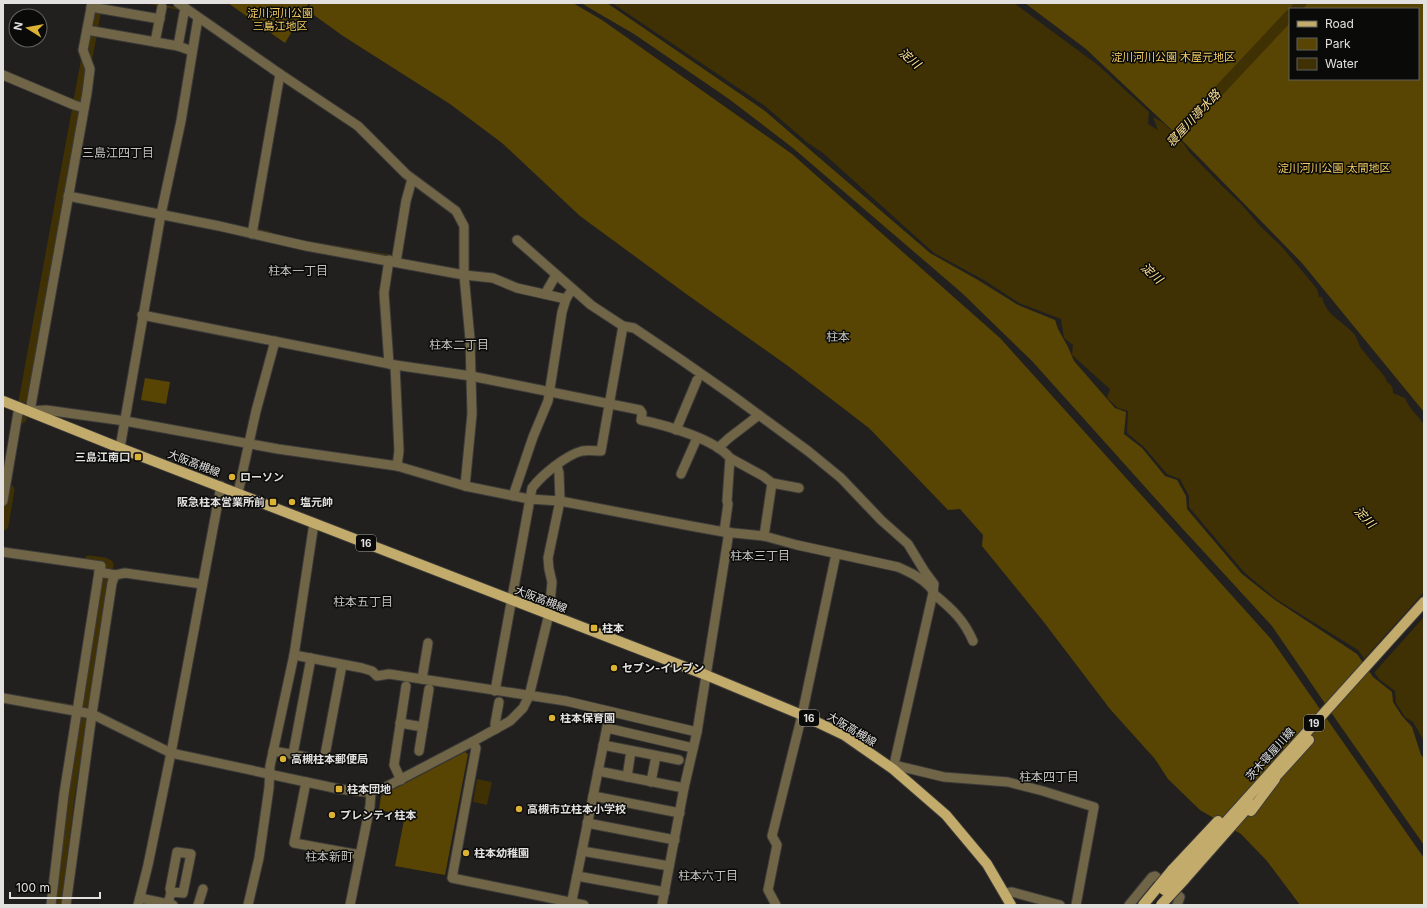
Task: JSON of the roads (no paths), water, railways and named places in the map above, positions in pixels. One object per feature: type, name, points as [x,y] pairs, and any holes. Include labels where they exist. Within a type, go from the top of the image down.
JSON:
[{"type":"main road","name":"大阪高槻線","points":[[3,401],[120,448],[706,675],[802,715],[844,735],[894,767],[946,815],[987,864],[1011,905]]},
{"type":"main road","name":"茨木寝屋川線","points":[[1280,767],[1424,602]]},
{"type":"main road","name":"茨木寝屋川線","points":[[1207,847],[1424,612]]},
{"type":"main road","points":[[1161,905],[1181,877],[1207,847]]},
{"type":"main road","points":[[1151,905],[1181,877],[1207,847]]},
{"type":"main road","points":[[1142,905],[1181,877]]},
{"type":"main road","points":[[1169,905],[1181,877]]},
{"type":"street","points":[[178,3],[358,126],[412,178],[456,211],[464,226],[464,275],[470,339],[472,414],[465,486]]},
{"type":"street","points":[[160,19],[91,5],[83,50],[90,69],[30,411],[46,410],[125,421],[248,444],[397,466],[465,486],[513,496],[560,501],[726,532],[764,536],[836,554],[898,567],[913,574],[931,588],[933,593],[947,604],[967,627],[973,641]]},
{"type":"street","points":[[155,42],[162,7]]},
{"type":"street","points":[[178,46],[184,13]]},
{"type":"street","points":[[120,448],[142,315],[161,214],[181,121],[198,18]]},
{"type":"street","points":[[87,30],[178,46],[192,51]]},
{"type":"street","points":[[252,234],[280,74]]},
{"type":"street","points":[[3,75],[84,108]]},
{"type":"street","points":[[397,466],[399,451],[384,293],[412,178]]},
{"type":"street","points":[[68,196],[161,214],[306,246],[464,275],[493,278],[517,288],[566,299]]},
{"type":"street","points":[[517,240],[591,305],[623,326],[634,328],[706,377],[808,451],[840,478],[881,520],[908,544],[924,572],[934,584],[894,767],[944,777],[1008,782],[1094,807],[1076,905]]},
{"type":"street","points":[[545,294],[556,275]]},
{"type":"street","points":[[513,496],[533,437],[542,419],[551,392],[558,336],[566,299],[574,289]]},
{"type":"street","points":[[142,315],[392,365],[471,376],[640,410],[642,413],[641,420],[667,426],[718,448],[724,451],[730,458],[763,476],[772,483],[799,488]]},
{"type":"street","points":[[495,691],[532,488],[550,469],[566,459],[582,451],[601,451],[623,326]]},
{"type":"street","points":[[238,493],[248,444],[275,341]]},
{"type":"street","points":[[676,430],[697,380]]},
{"type":"street","points":[[3,501],[19,407]]},
{"type":"street","points":[[718,448],[759,415]]},
{"type":"street","points":[[681,474],[697,438]]},
{"type":"street","points":[[662,905],[684,788],[697,732],[706,675],[726,532],[730,458]]},
{"type":"street","points":[[3,698],[92,714],[171,753],[357,792],[371,792],[382,789],[496,729],[515,717],[523,708],[530,696],[549,614],[552,582],[548,558],[560,501],[560,480],[557,466]]},
{"type":"street","points":[[764,536],[772,483]]},
{"type":"street","points":[[171,892],[171,904],[139,901],[171,753],[220,486]]},
{"type":"street","points":[[248,905],[259,858],[273,751],[294,654],[314,523]]},
{"type":"street","points":[[3,552],[101,566],[64,794],[51,905]]},
{"type":"street","points":[[776,905],[768,890],[777,845],[772,836],[802,715],[836,554]]},
{"type":"street","points":[[99,572],[115,575],[125,573],[202,584]]},
{"type":"street","points":[[66,905],[92,714],[112,583],[115,575]]},
{"type":"street","points":[[422,679],[428,643]]},
{"type":"street","points":[[294,654],[362,668],[372,671],[377,676],[389,674],[566,701],[697,732]]},
{"type":"street","points":[[293,754],[311,658]]},
{"type":"street","points":[[273,751],[324,760],[342,665]]},
{"type":"street","points":[[401,780],[394,765],[406,686]]},
{"type":"street","points":[[419,751],[429,689]]},
{"type":"street","points":[[496,729],[495,724],[499,702]]},
{"type":"street","points":[[571,904],[610,712]]},
{"type":"street","points":[[400,723],[423,727]]},
{"type":"street","points":[[607,728],[693,748]]},
{"type":"street","points":[[472,742],[476,748],[452,878],[549,902],[584,905]]},
{"type":"street","points":[[603,745],[679,760]]},
{"type":"street","points":[[627,777],[631,751]]},
{"type":"street","points":[[651,782],[656,756]]},
{"type":"street","points":[[598,771],[684,788]]},
{"type":"street","points":[[306,782],[294,843],[360,855]]},
{"type":"street","points":[[350,905],[370,806],[371,792]]},
{"type":"street","points":[[593,796],[680,813]]},
{"type":"street","points":[[587,823],[674,840]]},
{"type":"street","points":[[582,851],[670,866]]},
{"type":"street","points":[[577,876],[665,892]]},
{"type":"street","points":[[1129,905],[1152,877],[1155,876],[1180,897],[1177,905]]},
{"type":"street","points":[[198,905],[203,889]]},
{"type":"street","points":[[1004,893],[1012,892],[1060,905]]},
{"type":"water","name":"淀川","points":[[612,3],[1014,3],[1099,66],[1149,112],[1148,124],[1158,130],[1153,117],[1162,122],[1184,144],[1190,153],[1241,204],[1261,227],[1281,246],[1317,289],[1319,297],[1322,297],[1324,304],[1331,314],[1350,329],[1355,335],[1361,348],[1385,377],[1387,382],[1391,385],[1393,393],[1405,398],[1424,425],[1424,741],[1413,722],[1405,717],[1396,703],[1395,691],[1379,679],[1358,650],[1276,599],[1244,572],[1189,507],[1189,496],[1180,479],[1167,474],[1144,447],[1127,433],[1128,411],[1118,408],[1107,398],[1110,389],[1072,355],[1073,345],[1064,338],[1061,319],[1019,303],[984,280],[934,253],[823,153],[808,143],[765,106]]},
{"type":"water","points":[[477,779],[492,782],[487,805],[473,802]]},
{"type":"waterway","points":[[21,418],[97,3]]},
{"type":"waterway","points":[[149,3],[160,5]]},
{"type":"waterway","name":"寝屋川導水路","points":[[1297,8],[1301,3]]},
{"type":"waterway","points":[[164,6],[179,9]]},
{"type":"waterway","name":"寝屋川導水路","points":[[1166,147],[1289,16]]},
{"type":"waterway","points":[[256,229],[271,233]]},
{"type":"waterway","points":[[320,244],[393,257]]},
{"type":"waterway","points":[[3,525],[9,490]]},
{"type":"waterway","points":[[56,905],[69,797],[108,565],[89,561]]},
{"type":"waterway","points":[[42,700],[75,706]]},
{"type":"place","name":"三島江南口","points":[[138,457]]},
{"type":"place","name":"ローソン","points":[[232,477]]},
{"type":"place","name":"阪急柱本営業所前","points":[[273,502]]},
{"type":"place","name":"塩元帥","points":[[292,502]]},
{"type":"place","name":"柱本","points":[[594,628]]},
{"type":"place","name":"セブン-イレブン","points":[[614,668]]},
{"type":"place","name":"柱本保育園","points":[[552,718]]},
{"type":"place","name":"高槻柱本郵便局","points":[[283,759]]},
{"type":"place","name":"柱本団地","points":[[339,789]]},
{"type":"place","name":"高槻市立柱本小学校","points":[[519,809]]},
{"type":"place","name":"プレンティ柱本","points":[[332,815]]},
{"type":"place","name":"柱本幼稚園","points":[[466,853]]},
{"type":"district","name":"三島江四丁目","points":[[118,152]]},
{"type":"district","name":"柱本一丁目","points":[[298,270]]},
{"type":"district","name":"柱本","points":[[838,336]]},
{"type":"district","name":"柱本二丁目","points":[[459,344]]},
{"type":"district","name":"柱本三丁目","points":[[760,555]]},
{"type":"district","name":"柱本五丁目","points":[[363,601]]},
{"type":"district","name":"柱本四丁目","points":[[1049,776]]},
{"type":"district","name":"柱本新町","points":[[329,856]]},
{"type":"district","name":"柱本六丁目","points":[[708,875]]},
{"type":"park label","name":"淀川河川公園 三島江地区","points":[[280,19]]},
{"type":"park label","name":"淀川河川公園 木屋元地区","points":[[1173,57]]},
{"type":"park label","name":"淀川河川公園 太間地区","points":[[1334,168]]}]
